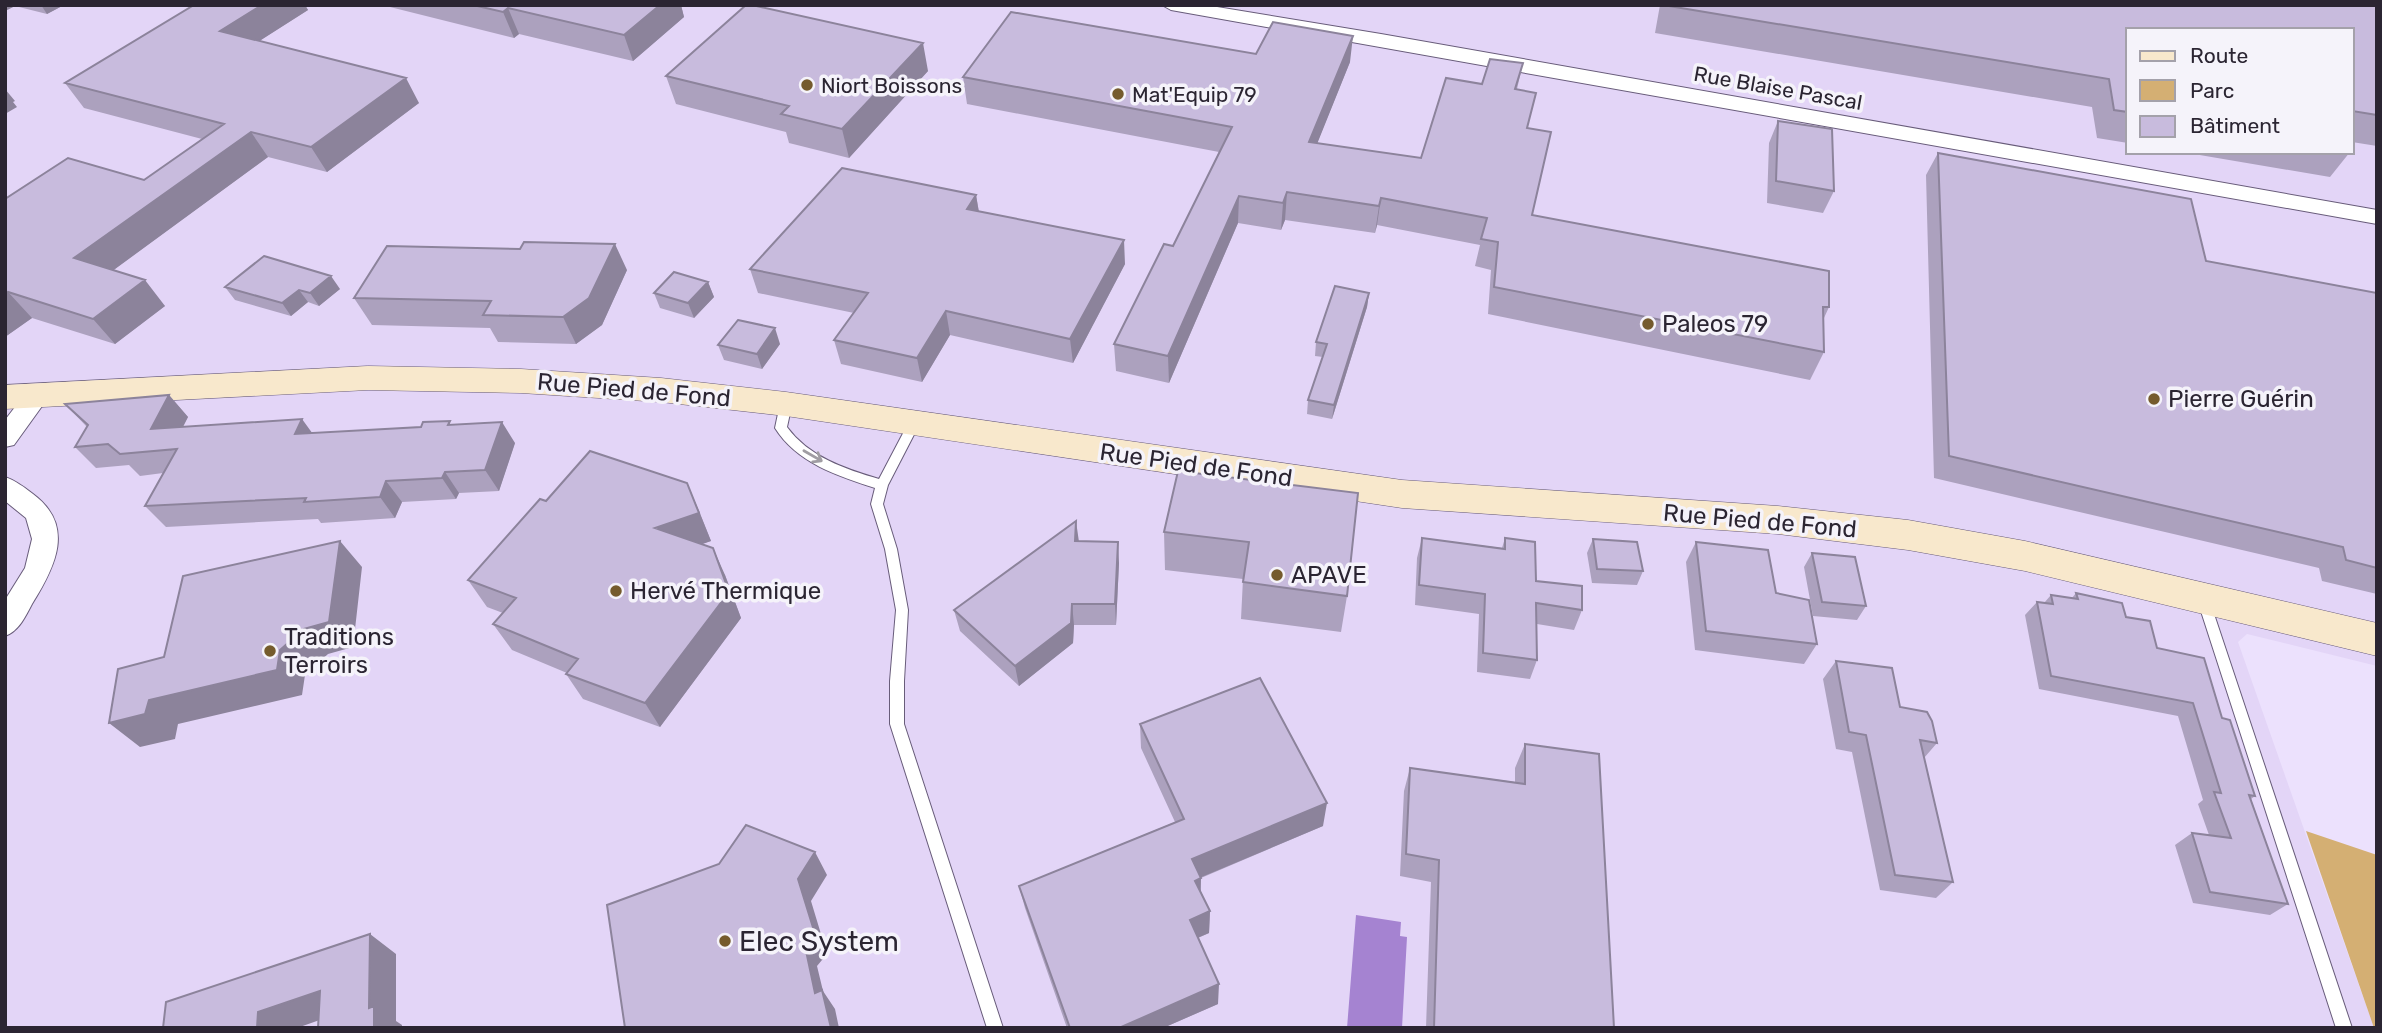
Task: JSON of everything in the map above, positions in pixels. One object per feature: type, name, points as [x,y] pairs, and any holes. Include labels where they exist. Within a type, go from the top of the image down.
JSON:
[{"type":"main road","name":"Rue Pied de Fond","points":[[22,396],[338,379],[413,378],[597,385],[786,404],[1402,494],[1778,520],[1908,535],[2025,556],[2377,640]]},
{"type":"street","name":"Rue Blaise Pascal","points":[[1171,5],[1368,37],[2377,217]]},
{"type":"street","points":[[5,438],[22,396]]},
{"type":"street","points":[[5,486],[35,510],[44,523],[47,547],[5,624]]},
{"type":"lane","points":[[786,404],[781,428],[794,445],[832,467],[882,485]]},
{"type":"lane","points":[[914,423],[882,485],[877,504],[891,549],[902,610],[897,724],[995,1028]]},
{"type":"lane","points":[[2203,598],[2344,1028]]},
{"type":"shaded area","points":[[5,5],[2377,5],[2377,666],[2247,634],[2238,642],[2374,1028],[5,1028]]},
{"type":"shaded area","points":[[1356,915],[1401,922],[1400,936],[1407,937],[1402,1028],[1347,1028]]},
{"type":"green space","points":[[2306,831],[2377,855],[2377,1028],[2374,1028]]},
{"type":"building","points":[[194,5],[262,5],[220,31],[406,78],[311,147],[251,132],[74,258],[145,280],[93,319],[8,292],[5,295],[5,199],[68,158],[144,180],[224,124],[65,83]]},
{"type":"building","points":[[473,5],[660,5],[624,35],[508,8],[503,12]]},
{"type":"building","name":"Niort Boissons","points":[[746,5],[923,43],[842,129],[781,114],[789,106],[666,76]]},
{"type":"building","points":[[1663,5],[2377,5],[2377,115],[2354,111],[2354,28],[2126,28],[2126,112],[2114,110],[2109,79]]},
{"type":"building","points":[[1011,12],[1256,54],[1273,22],[1353,36],[1309,142],[1421,158],[1446,78],[1482,84],[1490,59],[1523,63],[1515,89],[1536,93],[1527,128],[1551,132],[1532,215],[1829,271],[1829,307],[1823,307],[1824,352],[1494,287],[1498,242],[1481,239],[1487,218],[1381,198],[1379,206],[1287,192],[1283,203],[1239,196],[1168,356],[1114,344],[1164,244],[1173,246],[1232,127],[963,77]]},
{"type":"building","points":[[1778,121],[1832,129],[1834,191],[1776,181]]},
{"type":"building","name":"Pierre Guérin","points":[[1938,153],[2191,199],[2206,261],[2377,293],[2377,568],[2346,560],[2343,547],[1949,456]]},
{"type":"building","points":[[842,168],[976,195],[967,209],[1124,240],[1070,339],[946,311],[917,358],[834,340],[868,293],[750,269]]},
{"type":"building","points":[[524,242],[615,244],[589,298],[563,317],[483,315],[491,301],[354,298],[387,246],[520,249]]},
{"type":"building","points":[[264,256],[331,276],[310,293],[299,290],[282,303],[225,287]]},
{"type":"building","points":[[674,272],[708,282],[688,303],[654,293]]},
{"type":"building","points":[[1335,286],[1369,293],[1334,405],[1308,400],[1327,344],[1316,342]]},
{"type":"building","points":[[738,320],[775,328],[757,354],[718,345]]},
{"type":"building","points":[[169,395],[151,429],[302,419],[295,434],[421,427],[423,422],[450,421],[448,425],[502,422],[485,470],[445,472],[442,478],[386,481],[380,497],[145,506],[177,449],[120,454],[108,444],[75,447],[88,425],[65,404]]},
{"type":"building","name":"Hervé Thermique","points":[[590,451],[687,483],[699,513],[655,528],[713,548],[729,592],[645,703],[566,674],[578,659],[493,624],[516,598],[468,580],[540,499],[546,501]]},
{"type":"building","points":[[1178,471],[1358,493],[1347,596],[1243,582],[1249,542],[1164,532]]},
{"type":"building","points":[[1076,521],[1075,541],[1118,542],[1115,604],[1072,604],[1071,623],[1015,666],[954,610]]},
{"type":"building","points":[[1422,538],[1505,549],[1505,538],[1535,542],[1536,581],[1582,586],[1582,610],[1536,603],[1537,660],[1483,653],[1485,594],[1419,585]]},
{"type":"building","points":[[1593,539],[1637,542],[1643,571],[1597,569]]},
{"type":"building","points":[[340,541],[329,622],[304,629],[280,650],[277,670],[149,700],[145,714],[109,723],[118,669],[164,657],[183,576]]},
{"type":"building","points":[[1696,542],[1768,550],[1776,593],[1809,600],[1817,644],[1706,631]]},
{"type":"building","points":[[1812,553],[1855,557],[1866,606],[1822,602]]},
{"type":"building","points":[[2076,593],[2122,603],[2126,617],[2150,621],[2157,648],[2204,658],[2222,718],[2230,720],[2255,796],[2249,795],[2288,904],[2210,892],[2192,833],[2231,838],[2214,792],[2221,793],[2193,703],[2051,676],[2037,602],[2053,604],[2051,595],[2078,599]]},
{"type":"building","points":[[1836,661],[1892,668],[1900,707],[1927,712],[1932,721],[1937,743],[1920,740],[1953,882],[1895,875],[1866,735],[1849,732]]},
{"type":"building","points":[[1260,678],[1327,803],[1192,859],[1201,878],[1195,881],[1210,911],[1190,920],[1219,984],[1119,1028],[1070,1028],[1019,886],[1184,819],[1140,724]]},
{"type":"building","points":[[1525,744],[1599,754],[1614,1028],[1434,1028],[1439,860],[1406,854],[1410,768],[1525,784]]},
{"type":"building","name":"Elec System","points":[[746,825],[815,852],[798,879],[815,934],[805,946],[815,993],[822,990],[831,1028],[625,1028],[607,905],[719,864]]},
{"type":"building","points":[[370,934],[369,1008],[374,1006],[374,1028],[318,1028],[320,991],[258,1012],[257,1028],[163,1028],[166,1002]]},
{"type":"place","name":"Niort Boissons","points":[[807,85]]},
{"type":"place","name":"Mat'Equip 79","points":[[1118,94]]},
{"type":"place","name":"Paleos 79","points":[[1648,324]]},
{"type":"place","name":"Pierre Guérin","points":[[2154,399]]},
{"type":"place","name":"APAVE","points":[[1277,575]]},
{"type":"place","name":"Hervé Thermique","points":[[616,591]]},
{"type":"place","name":"Traditions Terroirs","points":[[270,651]]},
{"type":"place","name":"Elec System","points":[[725,941]]}]
